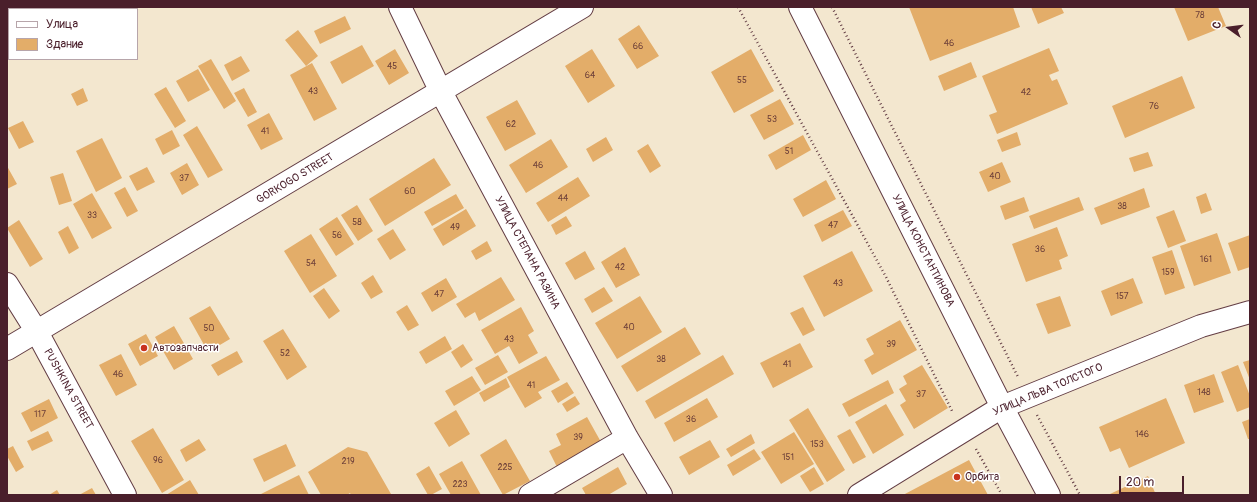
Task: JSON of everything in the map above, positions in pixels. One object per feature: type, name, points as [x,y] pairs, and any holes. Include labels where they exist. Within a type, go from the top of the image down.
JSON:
[{"type":"street","name":"УЛИЦА СТЕПАНА РАЗИНА","points":[[400,7],[441,92],[627,438],[661,495]]},
{"type":"street","name":"GORKOGO STREET","points":[[7,349],[582,7]]},
{"type":"street","name":"УЛИЦА КОНСТАНТИНОВА","points":[[800,7],[1002,407],[1049,495]]},
{"type":"street","name":"PUSHKINA STREET","points":[[7,284],[37,332],[126,495]]},
{"type":"street","name":"УЛИЦА ЛЬВА ТОЛСТОГО","points":[[859,495],[1002,407],[1201,326],[1250,312]]},
{"type":"street","points":[[530,495],[627,438]]},
{"type":"path","points":[[738,7],[886,277],[959,424],[1002,495]]},
{"type":"path","points":[[832,7],[1028,397],[1080,495]]},
{"type":"building","points":[[50,7],[74,8],[50,8]]},
{"type":"building","points":[[909,7],[1013,7],[1020,27],[930,61]]},
{"type":"building","points":[[1031,7],[1061,7],[1064,13],[1038,24]]},
{"type":"building","points":[[1174,7],[1218,7],[1226,26],[1188,41]]},
{"type":"building","points":[[345,16],[351,29],[320,44],[314,31]]},
{"type":"building","points":[[639,25],[659,56],[637,69],[618,39]]},
{"type":"building","points":[[298,30],[318,56],[306,66],[285,40]]},
{"type":"building","points":[[362,45],[374,66],[342,84],[330,62]]},
{"type":"building","points":[[1049,48],[1059,71],[1049,75],[1052,81],[1057,79],[1068,104],[997,134],[989,115],[997,112],[982,76]]},
{"type":"building","points":[[395,49],[409,73],[389,85],[375,61]]},
{"type":"building","points":[[592,49],[615,86],[588,103],[565,66]]},
{"type":"building","points":[[751,49],[774,91],[734,113],[711,72]]},
{"type":"building","points":[[241,56],[250,71],[232,81],[224,65]]},
{"type":"building","points":[[211,59],[236,101],[224,109],[198,66]]},
{"type":"building","points":[[971,62],[977,77],[944,91],[938,76]]},
{"type":"building","points":[[312,63],[337,109],[314,121],[290,75]]},
{"type":"building","points":[[198,69],[210,90],[188,102],[176,81]]},
{"type":"building","points":[[1182,76],[1195,108],[1125,138],[1112,106]]},
{"type":"building","points":[[166,87],[186,121],[175,128],[154,94]]},
{"type":"building","points":[[83,88],[88,101],[77,106],[71,94]]},
{"type":"building","points":[[244,88],[257,112],[248,117],[234,93]]},
{"type":"building","points":[[780,99],[794,124],[764,140],[750,115]]},
{"type":"building","points":[[517,100],[536,134],[505,151],[486,117]]},
{"type":"building","points":[[269,113],[283,139],[261,150],[247,125]]},
{"type":"building","points":[[23,121],[34,142],[19,149],[8,128]]},
{"type":"building","points":[[197,126],[223,170],[208,178],[183,135]]},
{"type":"building","points":[[172,130],[180,146],[163,155],[155,139]]},
{"type":"building","points":[[1017,132],[1021,145],[1002,152],[997,140]]},
{"type":"building","points":[[803,135],[811,150],[776,170],[768,155]]},
{"type":"building","points":[[606,137],[613,150],[593,162],[586,149]]},
{"type":"building","points":[[102,138],[122,178],[96,192],[76,151]]},
{"type":"building","points":[[551,139],[568,167],[526,193],[509,165]]},
{"type":"building","points":[[648,144],[661,166],[650,173],[637,151]]},
{"type":"building","points":[[1148,152],[1153,166],[1134,172],[1129,158]]},
{"type":"building","points":[[434,158],[451,185],[385,226],[369,199]]},
{"type":"building","points":[[1002,162],[1011,182],[988,192],[979,172]]},
{"type":"building","points":[[187,163],[199,185],[182,195],[170,173]]},
{"type":"building","points":[[7,166],[17,184],[7,189]]},
{"type":"building","points":[[147,167],[155,182],[137,191],[129,176]]},
{"type":"building","points":[[63,173],[72,201],[59,205],[50,177]]},
{"type":"building","points":[[578,177],[590,196],[548,222],[536,203]]},
{"type":"building","points":[[826,180],[836,199],[803,217],[793,199]]},
{"type":"building","points":[[125,187],[138,211],[127,217],[114,193]]},
{"type":"building","points":[[1144,188],[1150,207],[1101,225],[1094,208]]},
{"type":"building","points":[[92,193],[112,228],[92,239],[73,204]]},
{"type":"building","points":[[1206,193],[1212,210],[1201,214],[1196,197]]},
{"type":"building","points":[[456,194],[464,208],[432,226],[424,212]]},
{"type":"building","points":[[1024,197],[1029,211],[1005,220],[1000,206]]},
{"type":"building","points":[[1079,197],[1084,210],[1034,229],[1029,216]]},
{"type":"building","points":[[357,205],[373,231],[358,241],[341,215]]},
{"type":"building","points":[[466,209],[476,226],[443,246],[433,229]]},
{"type":"building","points":[[843,210],[852,226],[822,242],[814,225]]},
{"type":"building","points":[[1174,210],[1186,241],[1168,248],[1156,217]]},
{"type":"building","points":[[566,216],[572,226],[556,235],[551,225]]},
{"type":"building","points":[[337,217],[354,244],[336,256],[319,229]]},
{"type":"building","points":[[19,220],[43,259],[30,267],[7,228]]},
{"type":"building","points":[[68,226],[79,248],[69,254],[58,232]]},
{"type":"building","points":[[1057,227],[1068,256],[1059,260],[1062,269],[1026,282],[1012,244]]},
{"type":"building","points":[[393,229],[406,250],[390,260],[377,239]]},
{"type":"building","points":[[1217,233],[1231,273],[1194,286],[1180,246]]},
{"type":"building","points":[[311,234],[337,276],[310,293],[284,251]]},
{"type":"building","points":[[1250,235],[1250,267],[1238,271],[1228,243]]},
{"type":"building","points":[[487,241],[492,251],[476,260],[471,251]]},
{"type":"building","points":[[625,247],[640,275],[616,288],[601,262]]},
{"type":"building","points":[[1172,250],[1185,288],[1165,295],[1152,257]]},
{"type":"building","points":[[585,251],[595,269],[575,280],[565,263]]},
{"type":"building","points":[[852,251],[873,291],[824,317],[803,276]]},
{"type":"building","points":[[373,275],[383,292],[371,299],[361,283]]},
{"type":"building","points":[[501,277],[515,300],[479,321],[475,312],[465,318],[456,304]]},
{"type":"building","points":[[446,278],[457,297],[432,312],[421,293]]},
{"type":"building","points":[[1133,278],[1143,303],[1111,316],[1101,291]]},
{"type":"building","points":[[604,287],[613,301],[592,313],[584,299]]},
{"type":"building","points":[[324,288],[340,311],[329,319],[313,296]]},
{"type":"building","points":[[640,296],[662,332],[617,359],[595,323]]},
{"type":"building","points":[[1060,296],[1071,326],[1048,334],[1036,304]]},
{"type":"building","points":[[407,305],[419,325],[408,331],[396,312]]},
{"type":"building","points":[[210,306],[230,339],[208,352],[189,318]]},
{"type":"building","points":[[521,307],[534,331],[528,335],[538,353],[519,364],[509,346],[495,354],[481,330]]},
{"type":"building","points":[[803,307],[815,330],[803,336],[790,313]]},
{"type":"building","points":[[900,320],[917,350],[872,375],[864,360],[874,354],[866,339]]},
{"type":"building","points":[[174,326],[193,359],[174,370],[155,337]]},
{"type":"building","points":[[685,327],[701,354],[637,392],[621,366]]},
{"type":"building","points":[[283,329],[307,367],[287,380],[263,341]]},
{"type":"building","points":[[146,334],[158,356],[140,366],[128,344]]},
{"type":"building","points":[[445,336],[452,349],[426,364],[419,352]]},
{"type":"building","points":[[800,343],[813,367],[773,388],[760,363]]},
{"type":"building","points":[[463,344],[473,360],[461,368],[451,352]]},
{"type":"building","points":[[237,351],[243,362],[218,376],[211,365]]},
{"type":"building","points":[[121,354],[137,385],[116,396],[99,365]]},
{"type":"building","points":[[498,355],[508,372],[485,385],[475,368]]},
{"type":"building","points":[[723,355],[734,374],[655,419],[645,401]]},
{"type":"building","points":[[546,356],[560,380],[538,392],[542,398],[525,408],[507,377]]},
{"type":"building","points":[[1250,360],[1250,380],[1243,362]]},
{"type":"building","points":[[922,365],[948,408],[914,429],[900,405],[906,401],[899,389],[907,384],[903,376]]},
{"type":"building","points":[[1238,365],[1250,396],[1250,407],[1237,412],[1221,372]]},
{"type":"building","points":[[1214,374],[1224,402],[1194,413],[1184,385]]},
{"type":"building","points":[[472,376],[481,390],[454,406],[445,391]]},
{"type":"building","points":[[506,378],[510,387],[484,402],[479,393]]},
{"type":"building","points":[[888,380],[894,393],[849,417],[842,404]]},
{"type":"building","points":[[567,382],[574,393],[558,403],[551,391]]},
{"type":"building","points":[[575,396],[580,404],[567,412],[562,404]]},
{"type":"building","points":[[707,398],[718,417],[674,442],[664,423]]},
{"type":"building","points":[[1166,398],[1185,443],[1129,468],[1120,448],[1110,452],[1099,427]]},
{"type":"building","points":[[49,399],[58,418],[31,432],[21,413]]},
{"type":"building","points":[[886,404],[904,435],[873,454],[855,422]]},
{"type":"building","points":[[808,408],[845,470],[827,482],[789,420]]},
{"type":"building","points":[[456,410],[470,434],[449,447],[434,423]]},
{"type":"building","points":[[587,417],[601,442],[557,467],[549,451],[561,445],[556,434]]},
{"type":"building","points":[[1250,419],[1250,439],[1248,439],[1242,422]]},
{"type":"building","points":[[153,428],[184,480],[162,493],[131,441]]},
{"type":"building","points":[[850,429],[866,457],[853,464],[837,436]]},
{"type":"building","points":[[48,431],[53,441],[32,451],[27,441]]},
{"type":"building","points":[[794,432],[814,464],[781,484],[761,452]]},
{"type":"building","points":[[751,434],[755,443],[731,457],[726,449]]},
{"type":"building","points":[[199,439],[206,450],[186,462],[180,450]]},
{"type":"building","points":[[506,439],[530,481],[503,495],[480,455]]},
{"type":"building","points":[[710,440],[720,457],[689,475],[679,457]]},
{"type":"building","points":[[286,444],[296,466],[264,482],[253,459]]},
{"type":"building","points":[[13,446],[24,467],[16,472],[7,456],[7,449]]},
{"type":"building","points":[[348,447],[367,452],[391,494],[351,495],[350,493],[347,495],[321,495],[308,472]]},
{"type":"building","points":[[754,449],[761,459],[733,476],[727,465]]},
{"type":"building","name":"Орбита","points":[[969,460],[988,495],[903,495]]},
{"type":"building","points":[[462,461],[481,495],[451,495],[439,474]]},
{"type":"building","points":[[429,466],[442,489],[431,495],[428,495],[416,474]]},
{"type":"building","points":[[618,467],[627,484],[608,495],[586,495],[582,488]]},
{"type":"building","points":[[814,467],[824,484],[810,492],[800,476]]},
{"type":"building","points":[[299,475],[309,495],[259,495]]},
{"type":"building","points":[[1148,476],[1156,495],[1110,494]]},
{"type":"building","points":[[190,480],[199,495],[166,495]]},
{"type":"building","points":[[92,488],[96,495],[79,495]]},
{"type":"building","points":[[57,490],[60,495],[49,495]]},
{"type":"place","name":"Автозапчасти","points":[[144,348]]},
{"type":"place","name":"Орбита","points":[[957,477]]}]
